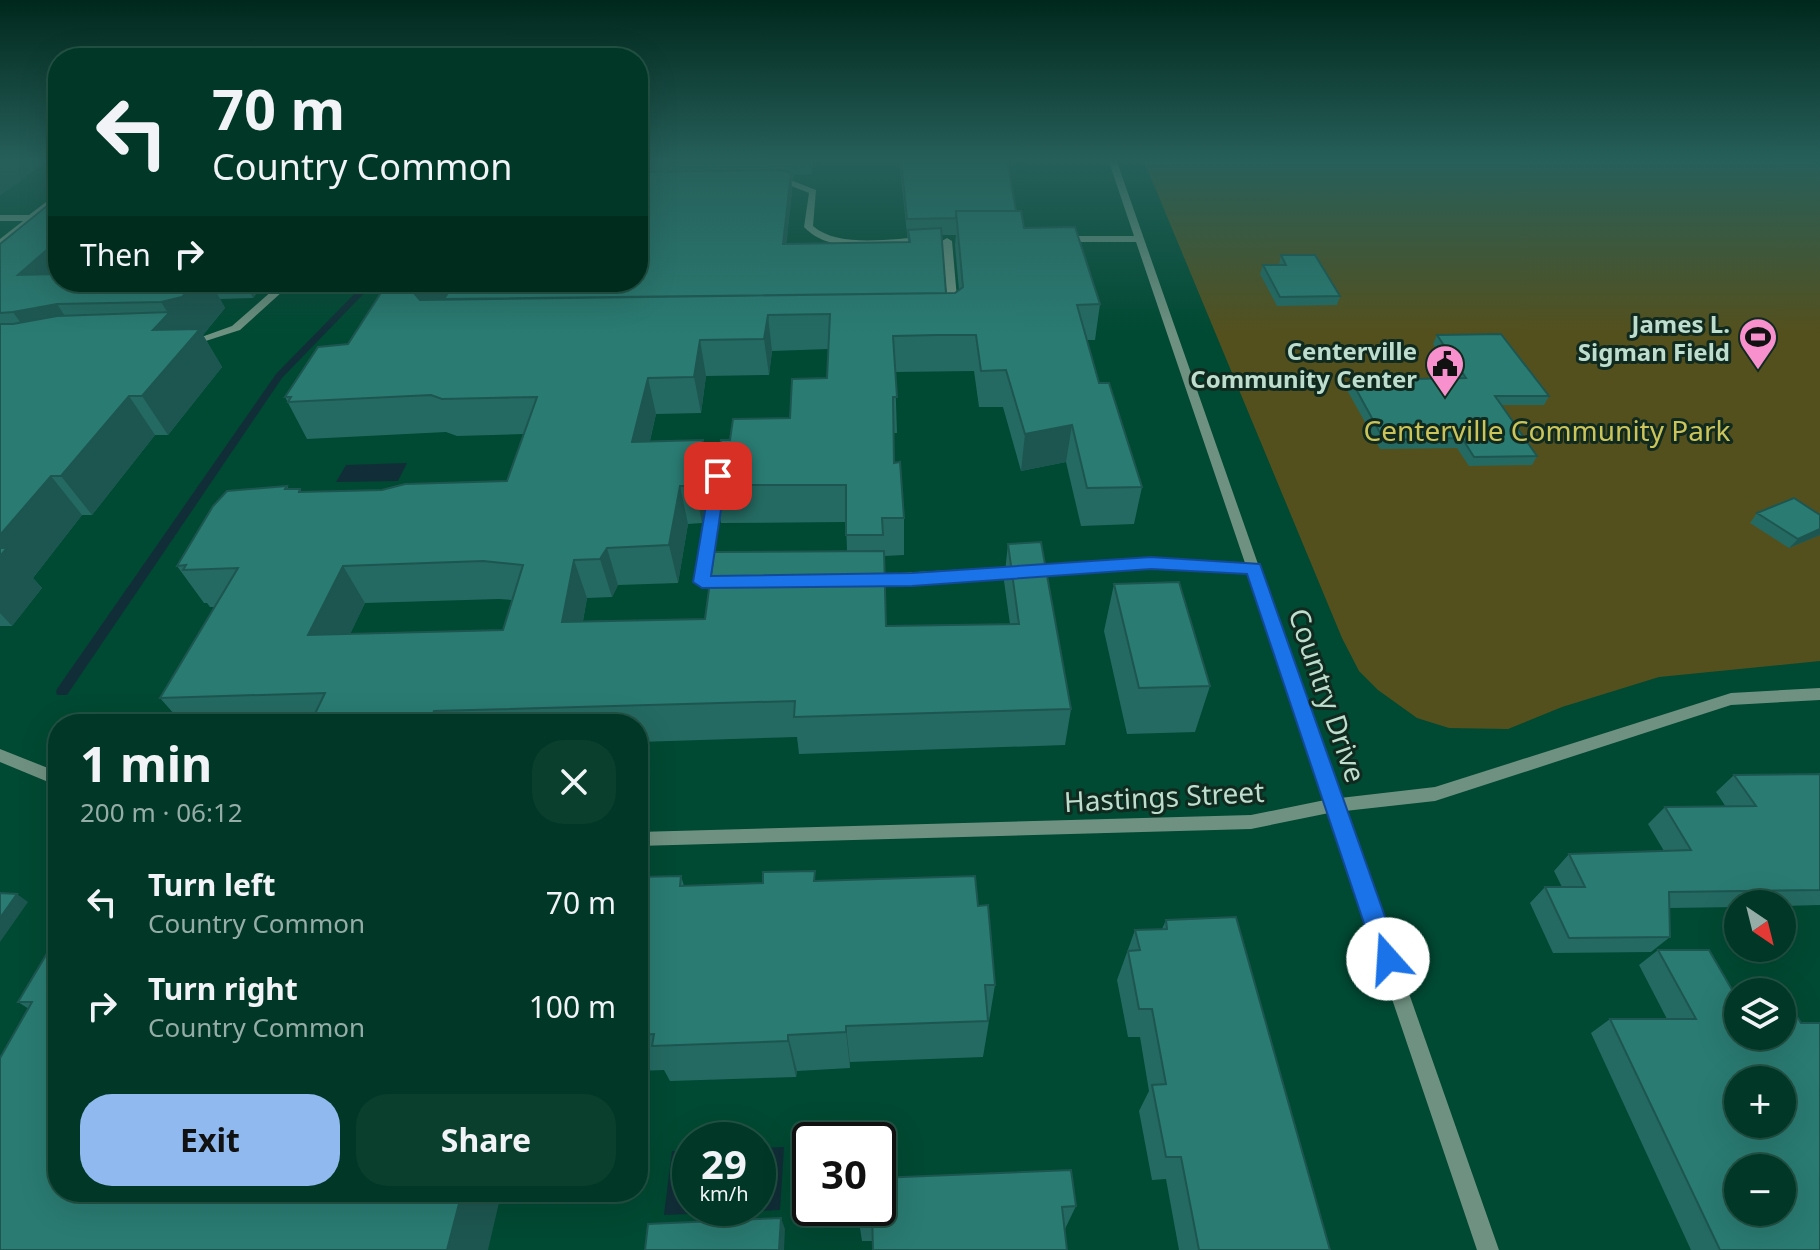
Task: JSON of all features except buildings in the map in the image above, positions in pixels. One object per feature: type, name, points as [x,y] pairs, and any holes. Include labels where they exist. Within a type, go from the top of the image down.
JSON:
[{"type":"street","points":[[809,217],[808,227],[813,235],[832,242],[962,240]]},
{"type":"street","name":"Country Drive","points":[[1132,217],[1488,1250]]},
{"type":"street","points":[[0,218],[32,218]]},
{"type":"street","points":[[0,244],[32,218]]},
{"type":"street","points":[[1053,239],[1140,239]]},
{"type":"street","points":[[947,241],[954,322]]},
{"type":"street","points":[[170,346],[214,338],[236,328],[277,292]]},
{"type":"street","points":[[720,459],[702,582],[747,581]]},
{"type":"street","points":[[852,580],[912,580],[1151,563],[1254,568]]},
{"type":"street","name":"Hastings Street","points":[[648,839],[1251,822],[1336,805],[1435,794],[1731,699],[1820,694]]},
{"type":"street","points":[[0,755],[48,775]]},
{"type":"green space","name":"Centerville Community Park","points":[[1167,217],[1820,217],[1820,661],[1659,677],[1562,707],[1508,729],[1449,728],[1417,718],[1378,690],[1359,671],[1342,638]]},
{"type":"water","points":[[407,463],[398,481],[336,482],[346,465]]},
{"type":"water","points":[[776,1147],[784,1147],[780,1210],[776,1210]]},
{"type":"water","points":[[672,1151],[672,1215],[664,1215]]},
{"type":"waterway","points":[[62,692],[279,376],[361,292]]},
{"type":"place","name":"James L. Sigman Field","points":[[1758,371]]},
{"type":"place","name":"Centerville Community Center","points":[[1445,398]]},
{"type":"route","points":[[718,476],[702,582],[912,580],[1012,570],[1151,563],[1254,568],[1388,959]]}]
